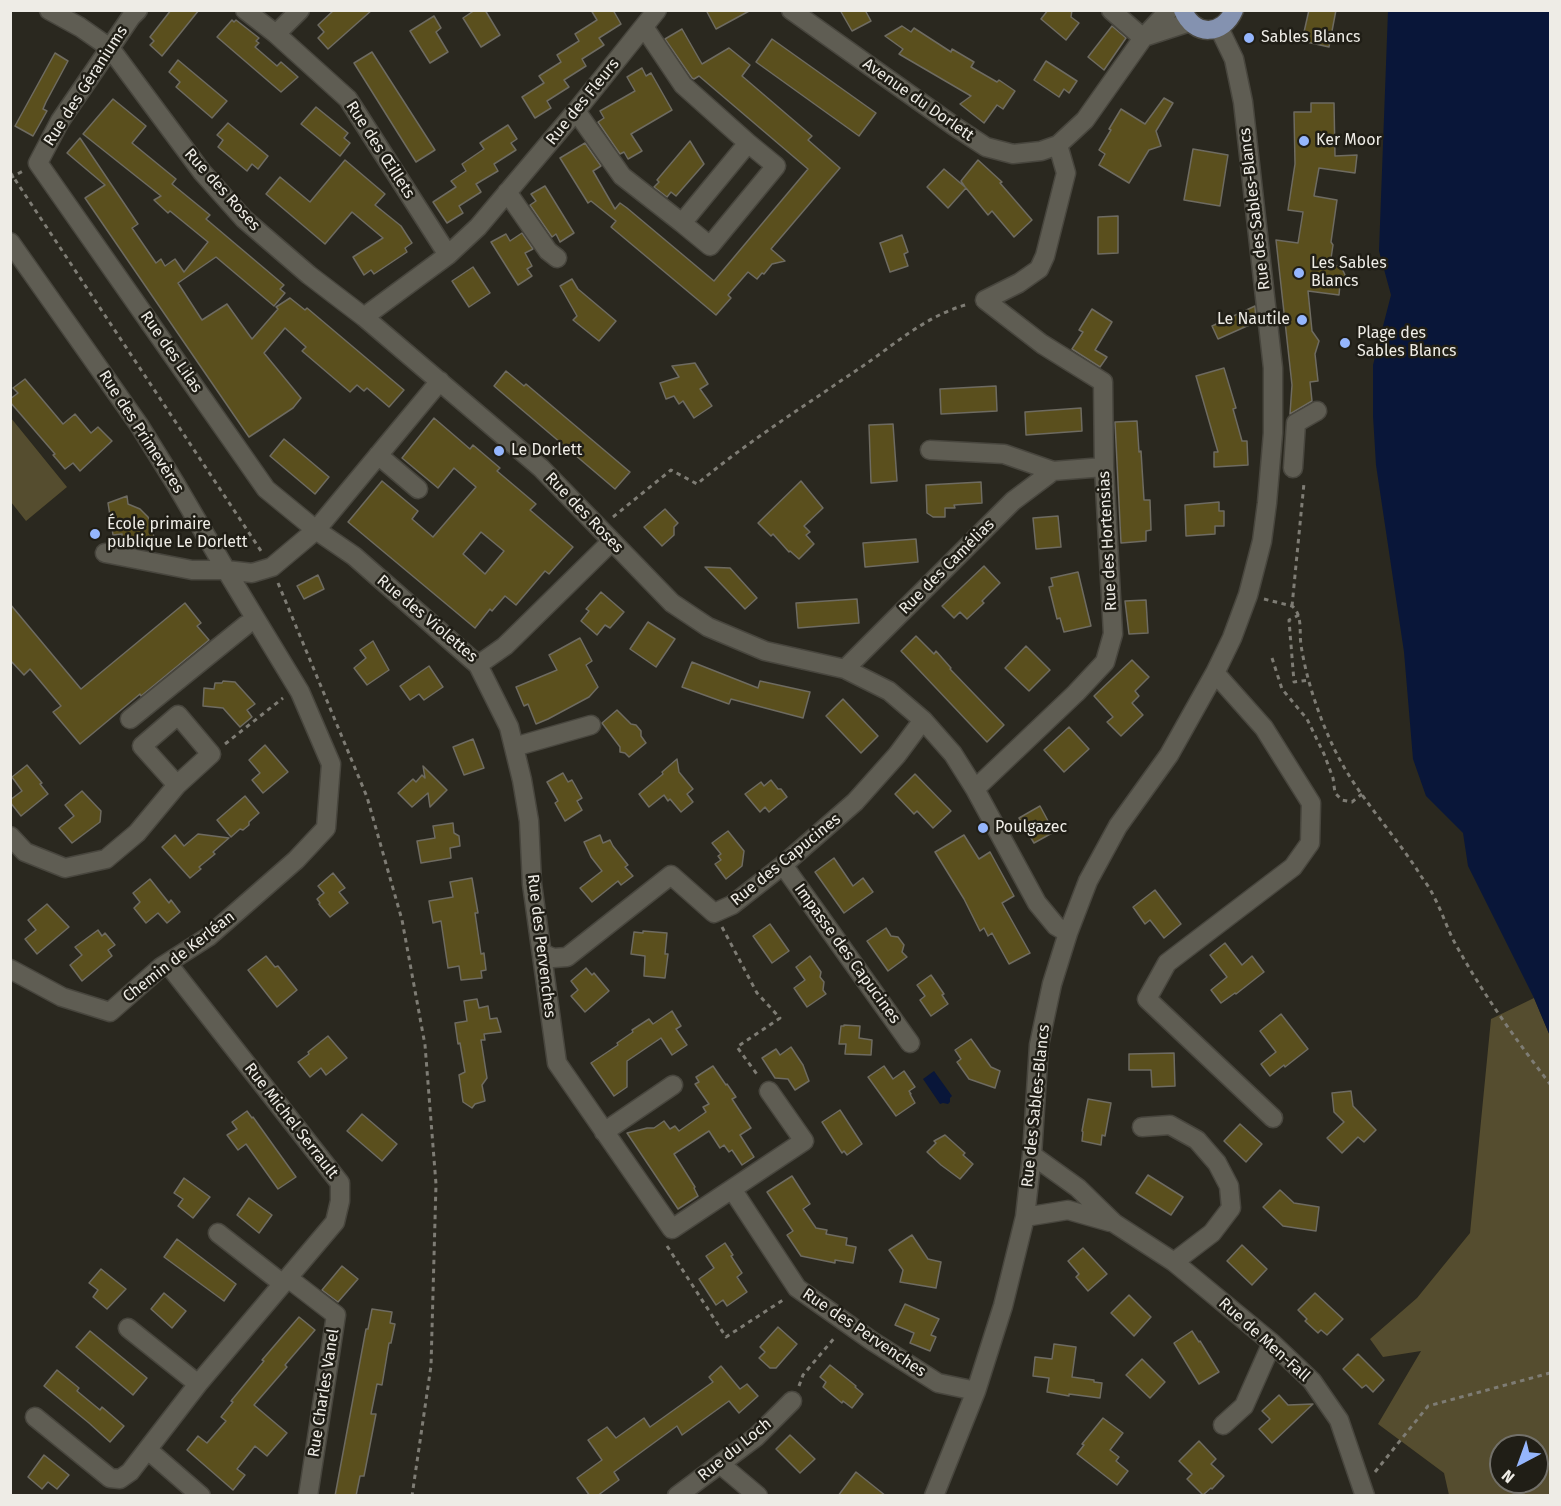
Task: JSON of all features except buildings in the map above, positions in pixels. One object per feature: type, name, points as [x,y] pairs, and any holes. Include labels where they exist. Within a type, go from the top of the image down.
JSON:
[{"type":"main road","points":[[1186,16],[1203,30],[1219,28],[1225,24],[1234,10]]},
{"type":"street","name":"Rue des Roses","points":[[49,10],[80,27],[110,48],[202,172],[243,219],[309,275],[364,317],[541,468],[672,603],[708,627],[765,651],[845,669],[890,691],[923,720],[953,754],[975,789],[1037,903],[1056,926],[1068,933]]},
{"type":"street","name":"Rue des Géraniums","points":[[38,163],[60,121],[138,10]]},
{"type":"street","name":"Rue des Œillets","points":[[245,10],[276,34],[348,99],[448,255]]},
{"type":"street","points":[[276,34],[300,10]]},
{"type":"street","name":"Rue des Fleurs","points":[[364,317],[448,255],[478,227],[657,10]]},
{"type":"street","name":"Avenue du Dorlett","points":[[791,10],[986,147],[1013,154],[1041,151],[1058,145],[1084,120],[1143,38],[1170,10]]},
{"type":"street","points":[[1112,10],[1143,38],[1186,16]]},
{"type":"street","points":[[576,111],[622,176],[710,246],[776,166],[682,85],[644,27]]},
{"type":"street","name":"Rue des Sables-Blancs","points":[[934,1496],[976,1391],[1003,1306],[1024,1217],[1032,1155],[1039,1046],[1052,984],[1068,933],[1088,881],[1118,825],[1169,755],[1215,673],[1232,638],[1248,595],[1262,541],[1273,433],[1273,368],[1243,102],[1234,59],[1219,28]]},
{"type":"street","points":[[682,223],[748,143]]},
{"type":"street","points":[[985,300],[1019,283],[1039,269],[1046,256],[1066,172],[1058,145]]},
{"type":"street","name":"Rue des Lilas","points":[[38,163],[266,489],[316,530]]},
{"type":"street","points":[[507,192],[548,251],[557,258]]},
{"type":"street","name":"Rue des Primevères","points":[[10,242],[139,425],[297,687],[331,764],[326,828]]},
{"type":"street","name":"Rue des Hortensias","points":[[975,789],[1076,693],[1105,662],[1113,634],[1104,467],[1103,382],[1042,344],[985,300]]},
{"type":"street","points":[[105,553],[192,570],[252,573],[272,567],[316,530],[440,381]]},
{"type":"street","points":[[1293,468],[1296,423],[1317,411]]},
{"type":"street","points":[[930,450],[1004,454],[1053,471],[1104,467]]},
{"type":"street","points":[[378,455],[418,489]]},
{"type":"street","name":"Rue des Camélias","points":[[845,669],[1013,501],[1053,471]]},
{"type":"street","name":"Rue des Violettes","points":[[316,530],[354,556],[478,665],[506,646],[612,542]]},
{"type":"street","points":[[130,719],[246,626]]},
{"type":"street","name":"Rue des Pervenches","points":[[478,665],[509,728],[522,780],[528,820],[532,884],[556,1063],[672,1229]]},
{"type":"street","points":[[1215,673],[1264,728],[1311,803],[1310,843],[1293,867],[1167,963],[1148,999],[1273,1118]]},
{"type":"street","points":[[10,836],[25,852],[65,868],[106,859],[136,833],[177,785],[212,754],[178,715],[142,746],[177,785]]},
{"type":"street","name":"Rue des Capucines","points":[[542,952],[554,958],[567,957],[670,875],[714,913],[732,906],[855,802],[923,720]]},
{"type":"street","points":[[514,747],[591,725]]},
{"type":"street","name":"Chemin de Kerléan","points":[[10,969],[62,998],[110,1012],[161,967],[208,937],[296,860],[326,828]]},
{"type":"street","name":"Impasse des Capucines","points":[[783,865],[910,1043]]},
{"type":"street","name":"Rue Michel Serrault","points":[[35,1417],[110,1478],[120,1479],[130,1472],[198,1384],[335,1222],[340,1201],[340,1183],[168,964]]},
{"type":"street","points":[[604,1132],[673,1085]]},
{"type":"street","points":[[672,1229],[804,1141],[769,1091]]},
{"type":"street","points":[[1142,1126],[1170,1125],[1197,1140],[1217,1163],[1229,1186],[1230,1208],[1212,1233],[1174,1262]]},
{"type":"street","name":"Rue de Men-Fall","points":[[1032,1155],[1078,1188],[1114,1223],[1174,1262],[1272,1343],[1312,1381],[1339,1420],[1364,1492]]},
{"type":"street","name":"Rue des Pervenches","points":[[732,1189],[797,1288],[846,1324],[938,1383],[976,1391]]},
{"type":"street","name":"Rue de Men-Fall","points":[[1024,1217],[1068,1210],[1114,1223]]},
{"type":"street","points":[[218,1233],[286,1281]]},
{"type":"street","name":"Rue Charles Vanel","points":[[286,1281],[336,1315],[308,1496]]},
{"type":"street","points":[[128,1328],[198,1384]]},
{"type":"street","points":[[1223,1425],[1244,1406],[1272,1343]]},
{"type":"street","name":"Rue du Loch","points":[[677,1496],[756,1437],[792,1401]]},
{"type":"street","points":[[148,1450],[201,1496]]},
{"type":"street","points":[[720,1464],[758,1496]]},
{"type":"path","points":[[599,527],[672,470],[697,484],[730,456],[905,336],[955,308],[985,300]]},
{"type":"path","points":[[1292,606],[1305,474],[1298,468],[1293,468]]},
{"type":"path","points":[[1248,595],[1296,609],[1299,615],[1301,645],[1309,680],[1342,765],[1407,853],[1434,895],[1454,943],[1480,986],[1551,1084]]},
{"type":"path","points":[[1299,615],[1289,620],[1294,682],[1309,680]]},
{"type":"path","points":[[1272,658],[1282,688],[1306,719],[1324,754],[1333,778],[1335,793],[1342,800],[1352,802],[1362,794]]},
{"type":"path","points":[[212,754],[297,687]]},
{"type":"path","points":[[714,913],[758,993],[780,1018],[737,1047],[769,1091]]},
{"type":"path","points":[[672,1229],[662,1237],[726,1337],[782,1301],[797,1288]]},
{"type":"path","points":[[792,1401],[803,1376],[846,1324]]},
{"type":"path","points":[[1364,1492],[1428,1407],[1551,1373]]},
{"type":"shaded area","points":[[11,418],[67,487],[26,521],[11,502]]},
{"type":"shaded area","points":[[1534,998],[1550,1036],[1550,1495],[1449,1495],[1444,1473],[1378,1424],[1421,1351],[1383,1357],[1370,1339],[1417,1298],[1470,1233],[1491,1019]]},
{"type":"water","points":[[1388,11],[1550,11],[1550,1036],[1534,998],[1468,866],[1463,833],[1426,796],[1413,759],[1404,652],[1376,465],[1373,416],[1373,365],[1391,295],[1379,251]]},
{"type":"water","points":[[934,1071],[952,1096],[948,1104],[940,1104],[923,1079]]},
{"type":"place","name":"Sables Blancs","points":[[1249,38]]},
{"type":"place","name":"Ker Moor","points":[[1304,141]]},
{"type":"place","name":"Les Sables Blancs","points":[[1299,273]]},
{"type":"place","name":"Le Nautile","points":[[1302,320]]},
{"type":"place","name":"Plage des Sables Blancs","points":[[1345,343]]},
{"type":"place","name":"Le Dorlett","points":[[499,451]]},
{"type":"place","name":"École primaire publique Le Dorlett","points":[[95,534]]},
{"type":"place","name":"Poulgazec","points":[[983,828]]}]
